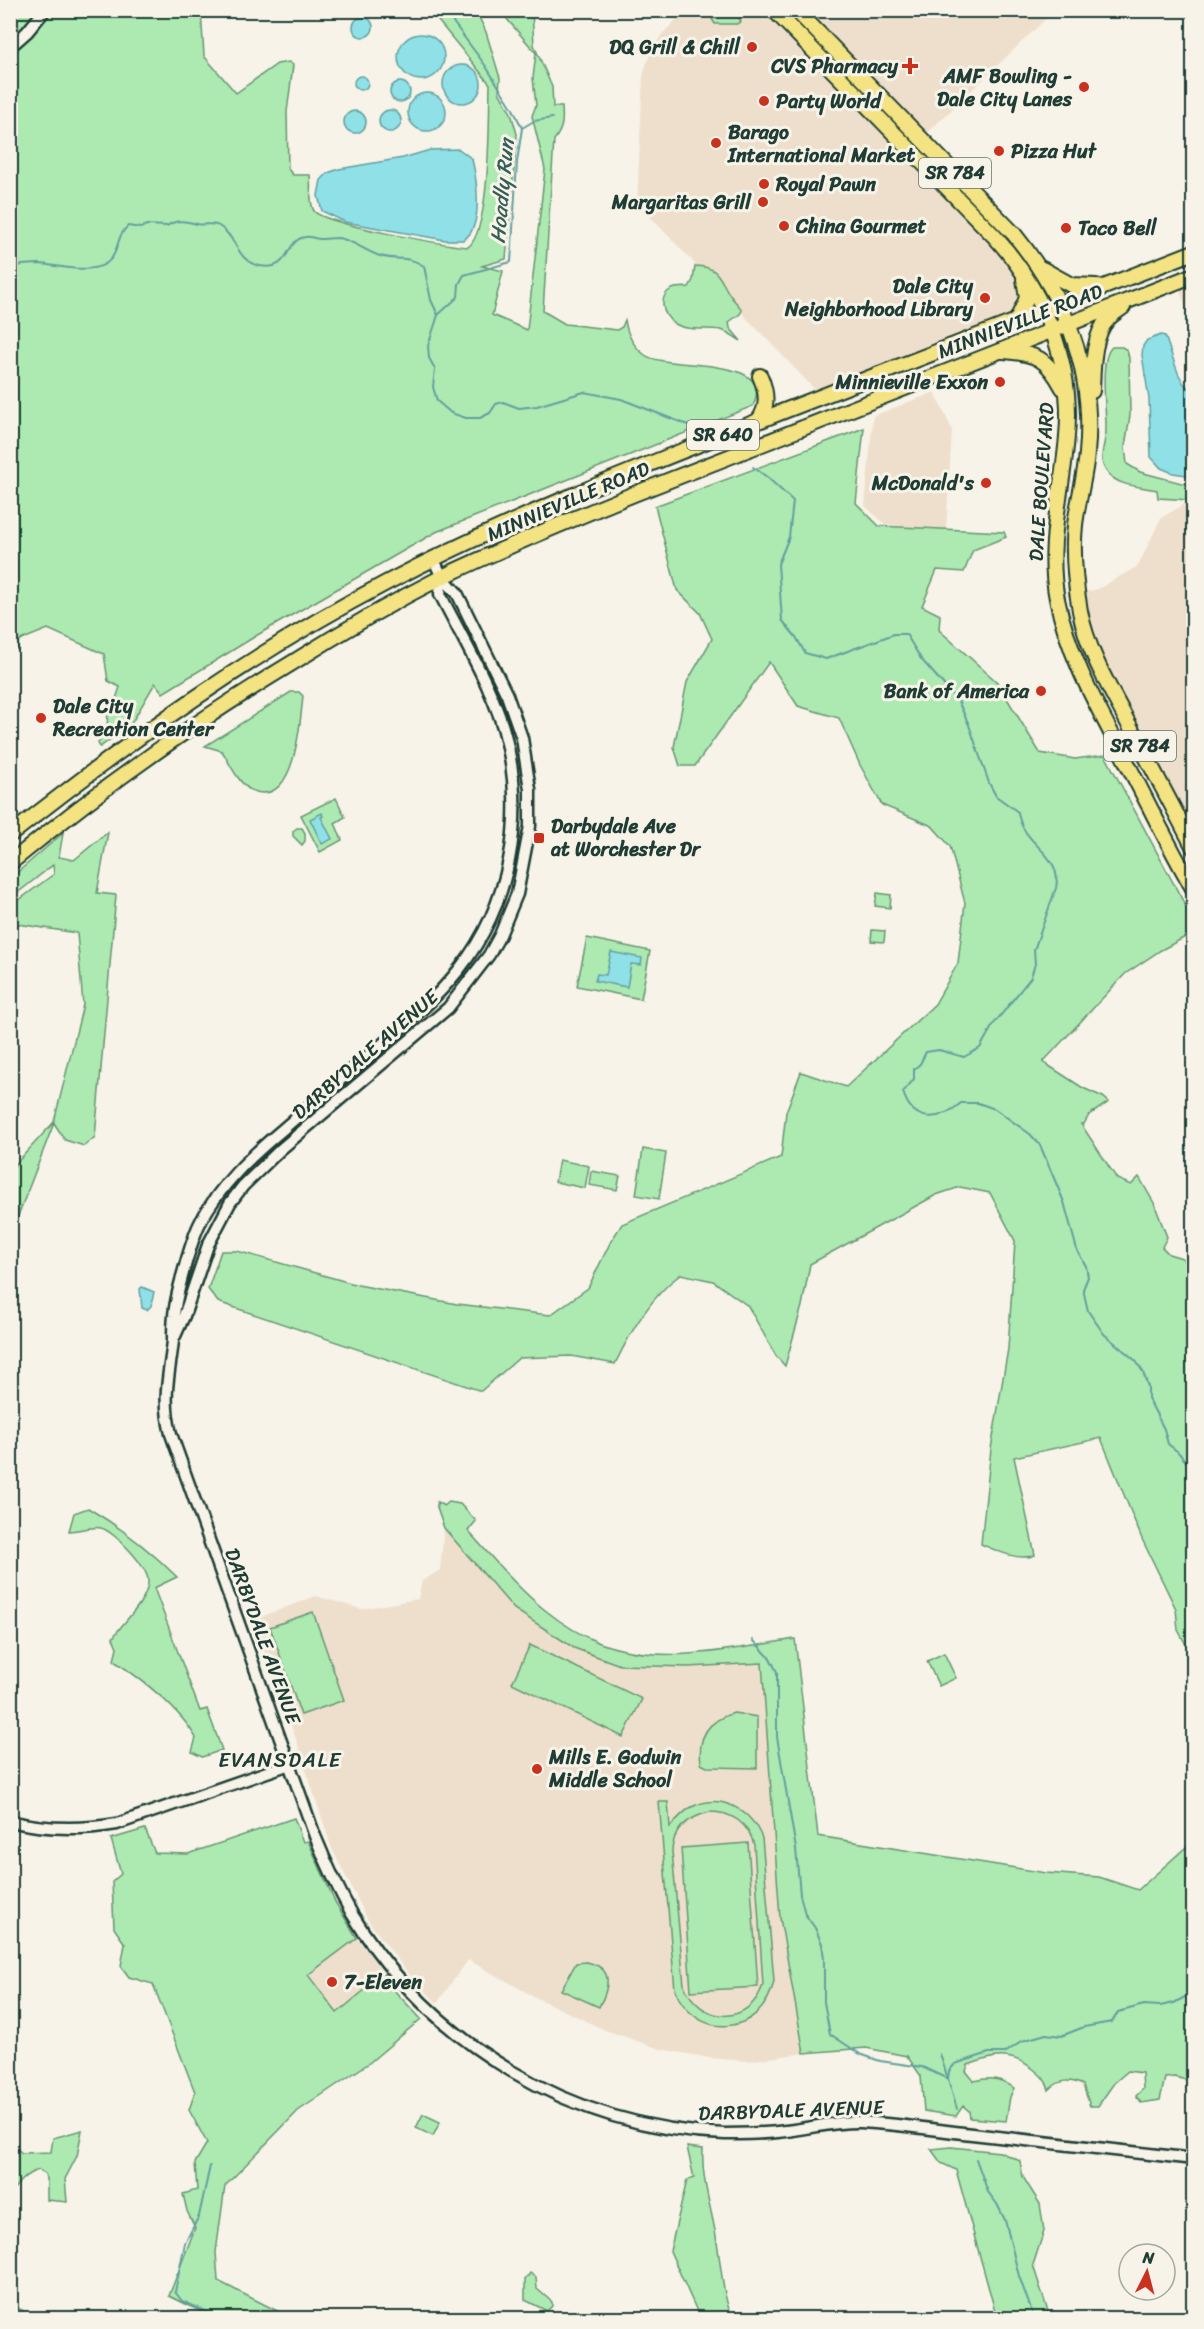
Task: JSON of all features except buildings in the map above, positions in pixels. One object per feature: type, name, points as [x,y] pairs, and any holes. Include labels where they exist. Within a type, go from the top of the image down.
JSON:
[{"type":"main road","name":"DALE BOULEVARD","points":[[774,10],[995,237],[1021,268],[1044,310],[1064,374],[1067,396],[1067,437],[1053,557],[1056,596],[1064,629],[1081,675],[1194,890]]},
{"type":"main road","name":"DALE BOULEVARD","points":[[796,10],[1003,222],[1038,266],[1060,304],[1069,323],[1082,364],[1088,411],[1087,455],[1074,541],[1074,563],[1083,627],[1108,685],[1194,848]]},
{"type":"main road","name":"MINNIEVILLE ROAD","points":[[10,835],[112,756],[229,675],[384,584],[505,524],[570,495],[1194,252]]},
{"type":"main road","points":[[1038,266],[1060,281],[1071,285],[1104,286]]},
{"type":"main road","points":[[1016,322],[1022,312],[1027,294],[1021,268]]},
{"type":"main road","name":"MINNIEVILLE ROAD","points":[[10,863],[68,815],[220,706],[328,640],[442,577],[624,498],[1194,275]]},
{"type":"main road","points":[[1088,411],[1096,347],[1101,330],[1109,317],[1135,297]]},
{"type":"main road","points":[[1000,351],[1029,354],[1042,359],[1053,370],[1067,396]]},
{"type":"main road","points":[[758,421],[765,410],[766,400],[760,376]]},
{"type":"street","points":[[10,47],[27,32],[45,10]]},
{"type":"street","name":"DARBYDALE AVENUE","points":[[172,1341],[184,1316],[208,1245],[230,1203],[243,1186],[281,1149],[448,1008],[489,955],[510,914],[522,873],[530,826],[531,803],[526,755],[515,713],[503,686],[455,588],[442,577],[434,560]]},
{"type":"street","name":"DARBYDALE AVENUE","points":[[442,577],[440,594],[493,702],[505,733],[512,769],[515,792],[514,820],[500,899],[491,920],[467,961],[436,997],[262,1146],[220,1190],[199,1224],[174,1314],[165,1399],[171,1434],[315,1836],[343,1898],[386,1963],[422,2003],[469,2043],[521,2077],[553,2093],[607,2114],[695,2132],[760,2133],[861,2122],[1194,2159]]},
{"type":"street","points":[[10,1821],[58,1828],[117,1824],[137,1819],[290,1764]]},
{"type":"shaded area","points":[[685,11],[774,11],[1011,256],[1026,289],[1016,322],[822,397],[637,203],[643,76],[650,53],[662,34]]},
{"type":"shaded area","points":[[796,11],[1054,11],[921,139]]},
{"type":"shaded area","points":[[1193,275],[1193,326],[1176,281]]},
{"type":"shaded area","points":[[935,392],[952,430],[946,532],[885,524],[865,506],[873,416]]},
{"type":"shaded area","points":[[1193,499],[1193,848],[1090,645],[1077,594],[1098,589],[1138,566],[1161,518]]},
{"type":"shaded area","name":"Mills E. Godwin Middle School","points":[[444,1528],[514,1609],[574,1648],[620,1665],[688,1667],[763,1663],[780,1918],[804,2053],[747,2061],[709,2058],[660,2049],[605,2030],[537,1998],[468,1960],[437,2003],[408,1973],[369,1922],[332,1849],[296,1739],[253,1620],[316,1596],[361,1609],[418,1599],[422,1581],[440,1570]]},
{"type":"shaded area","points":[[357,1938],[384,1974],[337,2013],[308,1974]]},
{"type":"green space","points":[[10,11],[201,11],[204,56],[236,93],[277,64],[289,62],[293,65],[287,112],[288,169],[293,175],[310,175],[314,211],[322,216],[361,228],[468,247],[476,237],[485,197],[490,84],[430,11],[476,11],[486,32],[500,78],[499,92],[511,113],[517,134],[506,259],[482,266],[503,271],[492,315],[527,330],[545,169],[532,116],[536,105],[533,78],[536,53],[507,19],[504,11],[532,11],[534,45],[552,87],[553,107],[562,107],[561,128],[554,140],[543,311],[565,324],[617,330],[622,327],[625,320],[632,340],[645,355],[658,360],[736,371],[750,378],[756,389],[753,406],[436,532],[259,634],[163,693],[155,683],[131,724],[100,747],[98,743],[107,730],[108,708],[115,702],[120,687],[108,681],[104,654],[48,629],[18,641],[18,649],[11,650]]},
{"type":"green space","points":[[738,17],[741,21],[737,24],[715,24],[712,19]]},
{"type":"green space","points":[[695,266],[714,271],[742,310],[729,322],[730,328],[741,341],[721,330],[691,329],[680,326],[667,316],[663,305],[665,295],[675,288],[689,287],[693,280]]},
{"type":"green space","points":[[1112,347],[1122,347],[1127,350],[1129,358],[1130,415],[1125,447],[1127,464],[1140,472],[1193,486],[1193,499],[1158,498],[1157,490],[1122,483],[1111,476],[1103,466],[1102,456],[1106,430],[1104,374],[1105,363]]},
{"type":"green space","points":[[864,428],[856,503],[879,526],[1004,532],[1006,537],[973,550],[964,572],[937,570],[922,606],[940,615],[939,630],[997,682],[1040,753],[1075,759],[1105,755],[1193,920],[1193,933],[1161,950],[1125,974],[1043,1062],[1109,1102],[1089,1115],[1084,1124],[1081,1124],[1117,1179],[1131,1185],[1139,1177],[1154,1203],[1167,1237],[1162,1247],[1169,1254],[1182,1258],[1193,1268],[1193,1657],[1178,1630],[1176,1609],[1142,1539],[1101,1438],[1014,1457],[1035,1555],[1015,1556],[981,1544],[991,1449],[1008,1349],[1015,1241],[990,1193],[960,1187],[936,1195],[810,1264],[802,1306],[785,1366],[776,1356],[748,1306],[713,1281],[681,1274],[651,1303],[615,1364],[571,1356],[519,1358],[481,1391],[218,1302],[208,1289],[221,1251],[237,1251],[358,1285],[457,1304],[550,1315],[588,1288],[622,1224],[781,1157],[786,1112],[801,1072],[846,1087],[935,1004],[958,963],[965,903],[950,846],[932,826],[882,805],[860,765],[839,718],[798,706],[769,662],[695,766],[680,766],[674,747],[687,682],[712,639],[700,613],[677,590],[655,506]]},
{"type":"green space","points":[[291,692],[299,692],[303,696],[297,743],[286,777],[277,788],[265,793],[249,789],[237,777],[222,751],[205,746]]},
{"type":"green space","points":[[336,798],[345,817],[335,823],[342,840],[320,852],[301,815]]},
{"type":"green space","points":[[302,828],[305,833],[305,841],[302,845],[293,836],[293,831]]},
{"type":"green space","points":[[108,832],[97,893],[116,895],[95,1137],[84,1146],[65,1140],[54,1123],[11,1234],[11,1169],[54,1122],[83,1005],[77,933],[11,923],[11,906],[54,874],[53,865],[11,898],[11,878],[63,833],[59,857],[74,860]]},
{"type":"green space","points":[[877,893],[891,895],[890,908],[875,906]]},
{"type":"green space","points":[[872,930],[885,931],[884,942],[871,941]]},
{"type":"green space","points":[[587,938],[650,951],[641,999],[577,986]]},
{"type":"green space","points":[[643,1149],[666,1153],[659,1199],[636,1195]]},
{"type":"green space","points":[[559,1160],[589,1166],[585,1188],[555,1182]]},
{"type":"green space","points":[[591,1171],[620,1176],[617,1190],[589,1185]]},
{"type":"green space","points":[[437,1502],[444,1506],[449,1502],[460,1504],[476,1521],[468,1531],[524,1592],[557,1619],[600,1643],[624,1650],[672,1654],[722,1651],[795,1639],[818,1836],[1046,1873],[1099,1877],[1138,1890],[1193,1841],[1193,2082],[1175,2077],[1165,2078],[1160,2100],[1141,2103],[1136,2096],[1143,2089],[1142,2073],[1128,2071],[1114,2083],[1098,2106],[1090,2106],[1083,2085],[1065,2081],[1049,2090],[1041,2075],[1016,2059],[1001,2057],[985,2059],[968,2065],[966,2071],[974,2081],[995,2079],[1014,2088],[1006,2121],[970,2118],[969,2111],[963,2106],[956,2116],[924,2111],[921,2076],[907,2056],[866,2048],[804,2053],[780,1918],[762,1663],[688,1667],[620,1665],[574,1648],[514,1609],[444,1528]]},
{"type":"green space","points":[[88,1508],[134,1540],[177,1577],[154,1588],[200,1711],[207,1709],[222,1750],[202,1757],[192,1752],[196,1738],[180,1716],[148,1686],[114,1661],[117,1647],[113,1638],[143,1598],[148,1583],[147,1576],[130,1551],[107,1531],[98,1528],[69,1531],[74,1513]]},
{"type":"green space","points":[[313,1612],[344,1700],[301,1715],[270,1627]]},
{"type":"green space","points":[[530,1645],[642,1699],[623,1737],[512,1683]]},
{"type":"green space","points":[[944,1653],[956,1678],[939,1686],[927,1661]]},
{"type":"green space","points":[[734,1713],[757,1717],[757,1768],[707,1767],[701,1764],[701,1746],[706,1731],[717,1720]]},
{"type":"green space","points":[[659,1802],[668,1802],[670,1827],[682,1814],[701,1803],[723,1803],[733,1806],[750,1819],[762,1838],[774,1981],[767,1999],[757,2013],[743,2022],[728,2026],[713,2025],[698,2018],[685,2007],[675,1990]],"holes":[[[718,1813],[738,1820],[748,1831],[754,1845],[763,1985],[756,1999],[747,2008],[736,2014],[724,2015],[712,2013],[701,2007],[691,1998],[684,1985],[672,1851],[675,1836],[684,1825],[702,1814]]]},
{"type":"green space","points":[[294,1818],[303,1842],[308,1841],[335,1902],[357,1938],[308,1975],[337,2013],[384,1974],[393,1984],[391,1987],[421,2019],[369,2063],[298,2111],[225,2186],[216,2252],[218,2281],[291,2318],[214,2318],[169,2296],[195,2228],[187,2211],[183,2194],[197,2190],[195,2163],[207,2143],[189,2110],[195,2092],[153,1984],[129,1977],[121,1966],[125,1944],[114,1928],[112,1882],[121,1874],[111,1839],[145,1829],[155,1853],[188,1854]]},
{"type":"green space","points":[[748,1843],[758,1987],[691,1991],[681,1848]]},
{"type":"green space","points":[[586,1962],[602,1968],[607,1979],[605,1993],[599,2007],[561,1990],[576,1963]]},
{"type":"green space","points":[[423,2114],[440,2122],[433,2136],[416,2128]]},
{"type":"green space","points":[[82,2130],[77,2156],[65,2179],[67,2202],[47,2200],[45,2174],[39,2170],[22,2180],[11,2195],[11,2148],[16,2148],[22,2153],[51,2152],[53,2138]]},
{"type":"green space","points":[[687,2147],[703,2149],[705,2182],[724,2288],[732,2318],[700,2318],[670,2251],[687,2180],[694,2178]]},
{"type":"green space","points":[[951,2147],[1000,2152],[1020,2161],[1023,2177],[1040,2204],[1044,2231],[1033,2265],[1050,2318],[997,2318],[956,2170],[941,2163],[931,2149]]},
{"type":"green space","points":[[530,2273],[536,2277],[537,2289],[552,2302],[552,2306],[547,2311],[525,2300],[525,2280]]},
{"type":"green space","points":[[11,2303],[37,2318],[17,2318],[11,2315]]},
{"type":"water","points":[[363,17],[370,20],[373,27],[370,34],[363,37],[356,34],[353,27],[356,20]]},
{"type":"water","points":[[421,34],[437,41],[444,57],[437,73],[421,80],[405,73],[398,57],[405,41]]},
{"type":"water","points":[[462,65],[475,71],[481,84],[475,97],[462,103],[449,97],[443,84],[449,71]]},
{"type":"water","points":[[361,76],[366,78],[368,83],[366,88],[361,90],[356,88],[354,83],[356,78]]},
{"type":"water","points":[[396,82],[404,82],[410,88],[410,96],[404,102],[396,102],[390,96],[390,88]]},
{"type":"water","points":[[427,93],[434,94],[440,99],[445,105],[445,119],[440,125],[434,130],[427,131],[420,130],[414,125],[409,119],[408,112],[409,105],[414,99],[420,94]]},
{"type":"water","points":[[390,110],[398,113],[401,121],[398,129],[390,132],[382,129],[379,121],[382,113]]},
{"type":"water","points":[[355,111],[365,118],[366,122],[359,132],[355,133],[345,126],[344,122],[351,112]]},
{"type":"water","points":[[459,149],[472,159],[477,191],[474,225],[470,234],[463,240],[445,240],[345,222],[322,211],[318,196],[321,180],[328,173],[403,158],[430,150]]},
{"type":"water","points":[[1161,335],[1165,336],[1184,384],[1193,392],[1190,402],[1193,405],[1193,476],[1173,473],[1161,468],[1151,457],[1149,399],[1142,355],[1143,346],[1147,340]]},
{"type":"water","points":[[322,813],[321,817],[332,839],[322,844],[310,819]]},
{"type":"water","points":[[611,952],[642,958],[641,965],[631,964],[627,987],[595,981],[597,974],[606,975]]},
{"type":"water","points":[[142,1287],[154,1292],[151,1306],[147,1310],[142,1308],[140,1289]]},
{"type":"waterway","name":"Hoadly Run","points":[[438,315],[458,297],[459,284],[464,275],[511,262],[517,162],[522,128],[513,109],[485,65],[444,10]]},
{"type":"waterway","points":[[522,128],[534,121],[552,118]]},
{"type":"waterway","points":[[10,267],[39,264],[77,269],[97,268],[111,259],[128,226],[141,228],[146,225],[167,226],[185,221],[219,226],[246,259],[260,266],[270,267],[278,264],[299,239],[308,237],[344,239],[380,256],[413,260],[424,266],[431,300],[438,315],[428,346],[429,358],[435,369],[433,387],[437,401],[451,413],[466,418],[480,418],[490,413],[496,404],[503,402],[519,408],[537,406],[584,392],[621,399],[693,427]]},
{"type":"waterway","points":[[753,467],[793,501],[789,537],[778,564],[782,620],[805,653],[826,659],[894,634],[906,634],[921,659],[958,701],[996,796],[1018,812],[1021,824],[1054,866],[1057,876],[1056,888],[1034,950],[1035,964],[1031,977],[993,1025],[980,1048],[964,1057],[939,1050],[926,1052],[920,1064],[914,1069],[914,1079],[903,1092],[913,1110],[928,1117],[944,1114],[961,1103],[978,1103],[995,1109],[1030,1134],[1040,1145],[1064,1202],[1077,1250],[1086,1266],[1088,1277],[1083,1289],[1088,1311],[1104,1334],[1136,1361],[1143,1372],[1148,1387],[1148,1398],[1164,1429],[1168,1444],[1194,1471]]},
{"type":"waterway","points":[[753,1640],[770,1658],[777,1672],[777,1737],[796,1849],[800,1895],[805,1914],[822,1944],[824,2002],[830,2034],[860,2054],[880,2061],[922,2067],[948,2079],[940,2054]]},
{"type":"waterway","points":[[957,2109],[948,2079],[949,2071],[955,2064],[989,2053],[1005,2053],[1022,2041],[1046,2034],[1061,2036],[1084,2027],[1112,2022],[1118,2012],[1144,2005],[1160,2006],[1174,2003],[1194,1992]]},
{"type":"waterway","points":[[976,2159],[988,2192],[1005,2220],[1019,2276],[1034,2318]]},
{"type":"waterway","points":[[210,2166],[199,2216],[185,2243],[175,2292],[182,2301],[221,2318]]},
{"type":"place","name":"DQ Grill & Chill","points":[[752,47]]},
{"type":"place","name":"CVS Pharmacy","points":[[910,66]]},
{"type":"place","name":"AMF Bowling - Dale City Lanes","points":[[1084,87]]},
{"type":"place","name":"Party World","points":[[764,101]]},
{"type":"place","name":"Barago International Market","points":[[716,143]]},
{"type":"place","name":"Pizza Hut","points":[[999,151]]},
{"type":"place","name":"Royal Pawn","points":[[764,184]]},
{"type":"place","name":"Margaritas Grill","points":[[763,202]]},
{"type":"place","name":"China Gourmet","points":[[784,226]]},
{"type":"place","name":"Taco Bell","points":[[1066,228]]},
{"type":"place","name":"Dale City Neighborhood Library","points":[[985,298]]},
{"type":"place","name":"Minnieville Exxon","points":[[1000,382]]},
{"type":"place","name":"McDonald's","points":[[986,483]]},
{"type":"place","name":"Bank of America","points":[[1041,691]]},
{"type":"place","name":"Dale City Recreation Center","points":[[41,718]]},
{"type":"place","name":"Darbydale Ave at Worchester Dr","points":[[539,838]]},
{"type":"place","name":"Mills E. Godwin Middle School","points":[[537,1769]]},
{"type":"place","name":"7-Eleven","points":[[332,1982]]},
{"type":"district","name":"EVANSDALE","points":[[280,1760]]}]
